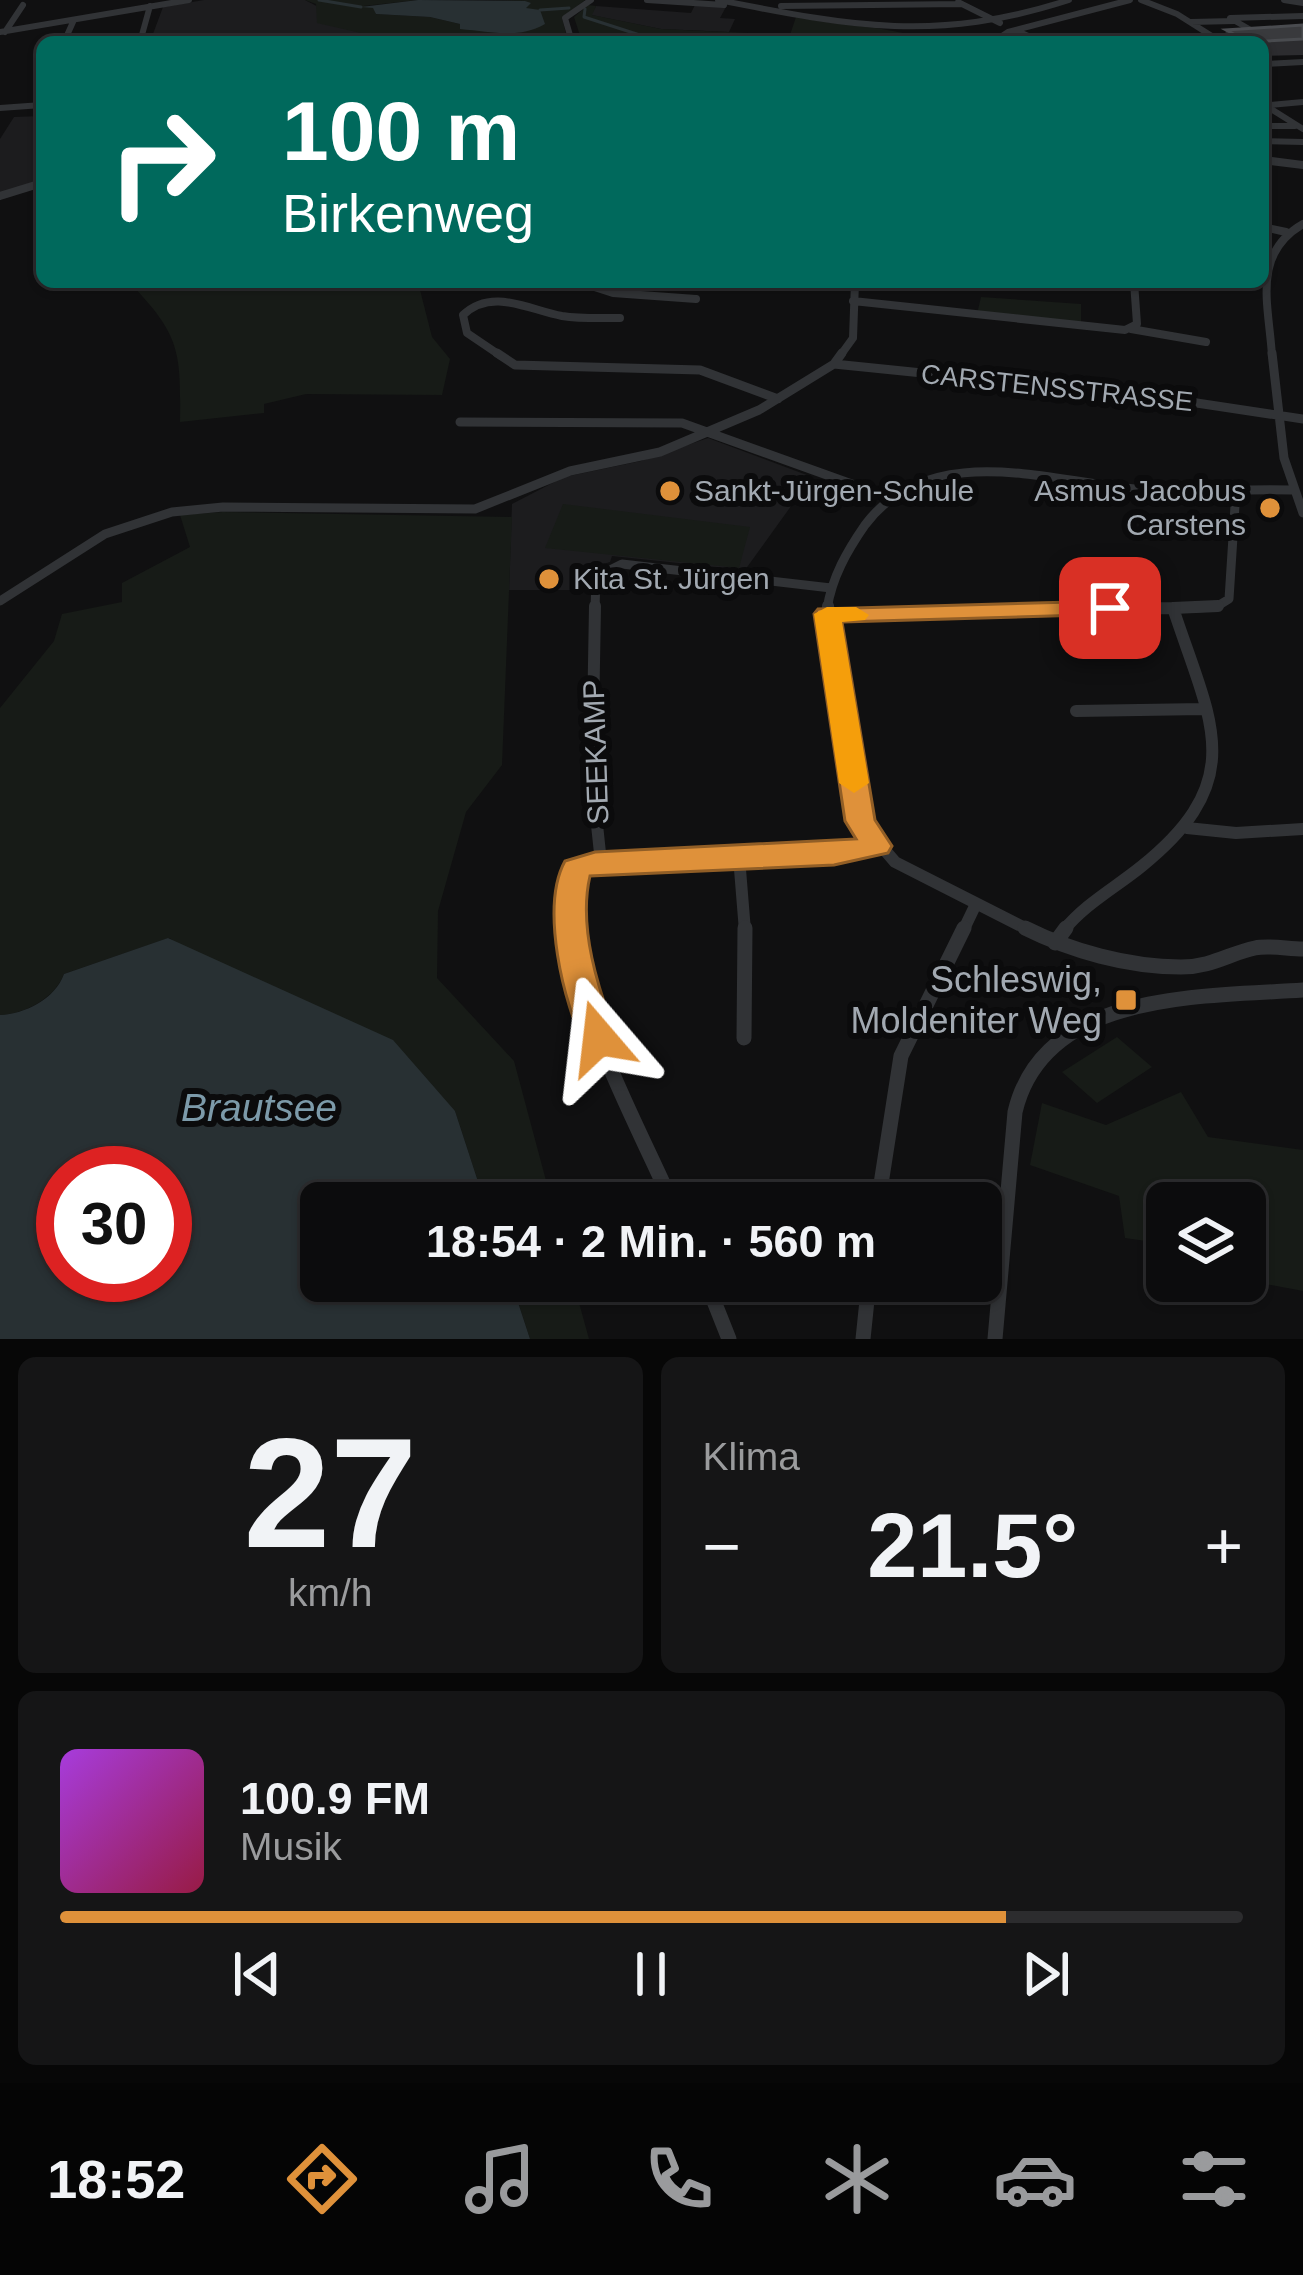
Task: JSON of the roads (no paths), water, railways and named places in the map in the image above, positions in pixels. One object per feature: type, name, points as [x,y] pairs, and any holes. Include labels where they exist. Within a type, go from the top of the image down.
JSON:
[{"type":"street","points":[[2,32],[189,0]]},
{"type":"street","points":[[574,36],[571,20],[591,0]]},
{"type":"street","points":[[647,0],[739,4]]},
{"type":"street","points":[[718,0],[893,31],[945,31],[1000,23],[1070,0]]},
{"type":"street","points":[[997,36],[1130,0]]},
{"type":"street","points":[[1141,0],[1211,36]]},
{"type":"street","points":[[1284,0],[1303,3]]},
{"type":"street","points":[[770,11],[783,3],[959,2],[1029,36]]},
{"type":"street","points":[[2,32],[23,5]]},
{"type":"street","points":[[142,36],[150,6]]},
{"type":"street","points":[[1258,35],[1230,17],[1303,16]]},
{"type":"street","points":[[1191,22],[1234,21]]},
{"type":"street","points":[[67,36],[73,22]]},
{"type":"street","points":[[1251,36],[1271,34]]},
{"type":"street","points":[[1269,64],[1303,62]]},
{"type":"street","points":[[1269,105],[1303,102]]},
{"type":"street","points":[[0,108],[36,104]]},
{"type":"street","points":[[1269,108],[1301,128]]},
{"type":"street","points":[[1269,126],[1301,128]]},
{"type":"street","points":[[1269,141],[1303,142]]},
{"type":"street","points":[[1269,161],[1303,165]]},
{"type":"street","points":[[0,196],[36,185]]},
{"type":"street","points":[[1269,258],[1286,232],[1303,224]]},
{"type":"street","points":[[1269,228],[1286,232]]},
{"type":"street","points":[[601,288],[627,295],[696,298]]},
{"type":"street","points":[[0,601],[105,534],[172,512],[223,507],[475,509],[497,505],[570,471],[660,452],[778,399],[834,364],[848,352],[854,338],[854,288]]},
{"type":"street","points":[[1131,329],[1137,324],[1134,288]]},
{"type":"street","points":[[1265,288],[1291,490],[1303,514]]},
{"type":"street","points":[[620,318],[566,316],[501,301],[474,304],[463,315],[466,333],[515,365],[700,370],[778,399]]},
{"type":"street","points":[[853,301],[1131,329],[1206,342]]},
{"type":"street","name":"CARSTENSSTRASSE","points":[[834,364],[1157,397],[1303,419]]},
{"type":"street","points":[[460,422],[682,423],[888,497]]},
{"type":"street","points":[[1291,490],[1155,492],[960,469],[908,483],[888,497],[860,531],[831,588],[827,614],[860,821],[895,862],[1054,943],[1100,956],[1182,967],[1229,960],[1255,948],[1303,949]]},
{"type":"street","points":[[827,614],[1216,607],[1229,598],[1236,490]]},
{"type":"street","name":"SEEKAMP","points":[[663,1182],[585,1001],[574,949],[568,885],[576,869],[595,863],[600,853],[591,702],[596,577],[622,564],[831,588]]},
{"type":"street","points":[[1054,943],[1070,918],[1187,828],[1215,780],[1216,754],[1173,608]]},
{"type":"street","points":[[1076,710],[1203,709]]},
{"type":"street","points":[[1187,828],[1236,833],[1303,829]]},
{"type":"street","points":[[595,863],[834,854],[877,846]]},
{"type":"street","points":[[739,857],[745,898],[744,1038]]},
{"type":"street","points":[[881,1182],[901,1057],[914,1022],[975,906]]},
{"type":"street","points":[[995,1339],[1015,1112],[1026,1076],[1049,1048],[1076,1025],[1104,1016],[1183,1001],[1303,990]]},
{"type":"street","points":[[714,1302],[729,1339]]},
{"type":"street","points":[[862,1339],[866,1302]]},
{"type":"water","points":[[418,0],[525,1],[531,3],[526,8],[540,10],[545,24],[525,32],[495,33],[460,29],[460,24],[430,17],[376,14],[373,8],[361,7]]},
{"type":"water","name":"Brautsee","points":[[168,938],[393,1040],[455,1111],[478,1182],[300,1182],[300,1302],[518,1302],[530,1339],[0,1339],[0,1015],[38,1003],[64,974]]},
{"type":"waterway","points":[[319,0],[361,7]]},
{"type":"waterway","points":[[540,10],[569,8]]},
{"type":"waterway","points":[[585,9],[584,17],[643,36]]},
{"type":"place","name":"Sankt-Jürgen-Schule","points":[[670,491]]},
{"type":"place","name":"Asmus Jacobus Carstens","points":[[1270,508]]},
{"type":"place","name":"Kita St. Jürgen","points":[[549,579]]},
{"type":"place","name":"Schleswig, Moldeniter Weg","points":[[1126,1000]]}]
